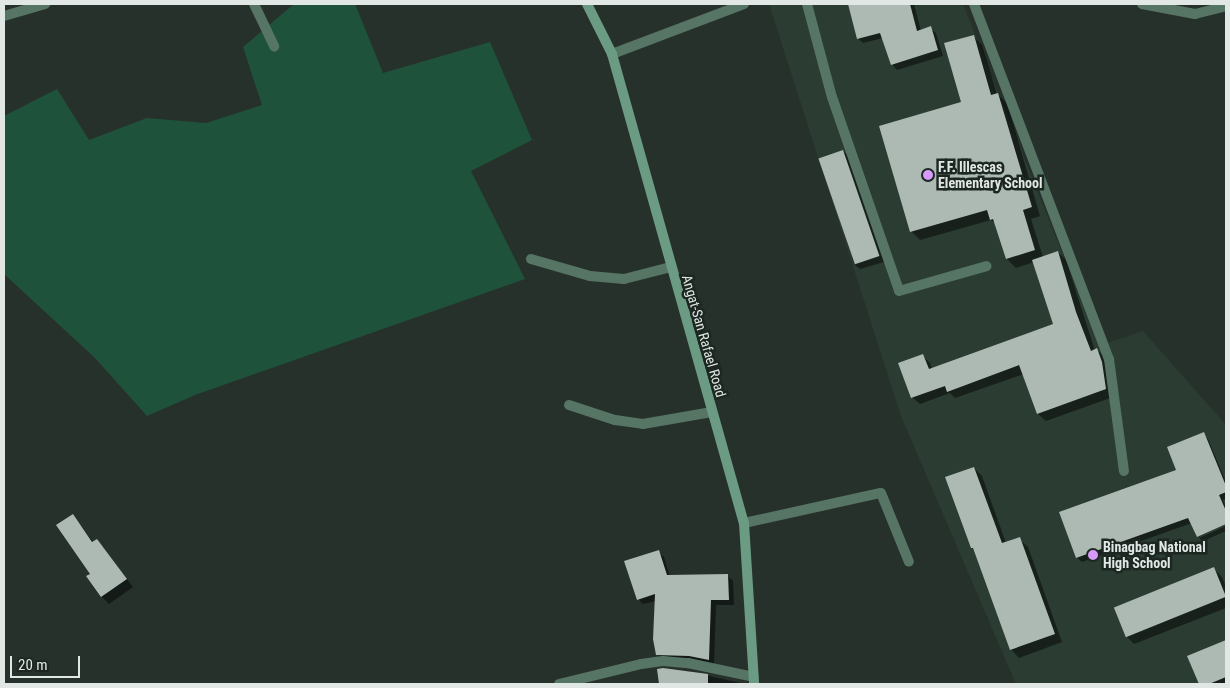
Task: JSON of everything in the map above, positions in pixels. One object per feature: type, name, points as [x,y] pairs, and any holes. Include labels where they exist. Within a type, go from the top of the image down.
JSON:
[{"type":"main road","name":"Angat-San Rafael Road","points":[[586,4],[612,54],[670,267],[744,523],[754,681]]},
{"type":"street","points":[[4,16],[45,4]]},
{"type":"street","points":[[254,4],[274,46]]},
{"type":"street","points":[[612,54],[744,4]]},
{"type":"street","points":[[807,4],[832,97],[899,291],[987,266]]},
{"type":"street","points":[[974,4],[1108,359],[1124,471]]},
{"type":"street","points":[[1142,4],[1195,14],[1226,6]]},
{"type":"street","points":[[531,259],[590,276],[615,279],[624,279],[670,267]]},
{"type":"street","points":[[569,405],[615,420],[643,424],[712,412]]},
{"type":"street","points":[[744,523],[881,493],[910,562]]},
{"type":"street","points":[[559,684],[641,664],[663,662],[688,663],[754,681]]},
{"type":"shaded area","points":[[769,4],[963,4],[1099,346],[1143,331],[1226,425],[1226,684],[1016,684],[901,416]]},
{"type":"green space","points":[[294,4],[355,4],[383,73],[490,42],[532,140],[471,171],[525,279],[195,395],[147,416],[95,358],[4,274],[4,116],[57,89],[89,140],[147,118],[206,123],[262,105],[243,47]]},
{"type":"building","points":[[848,4],[910,4],[917,31],[931,26],[938,50],[891,65],[880,33],[857,39]]},
{"type":"building","points":[[974,35],[991,95],[998,93],[1032,207],[1023,210],[1035,250],[1006,259],[993,219],[990,220],[987,210],[910,232],[879,126],[961,102],[944,43]]},
{"type":"building","points":[[843,150],[879,256],[855,264],[818,158]]},
{"type":"building","points":[[1058,251],[1076,312],[1091,351],[1097,348],[1102,362],[1106,389],[1037,414],[1019,365],[947,392],[945,386],[911,398],[898,363],[923,354],[929,369],[1053,324],[1032,260]]},
{"type":"building","points":[[1204,432],[1226,486],[1226,492],[1219,495],[1226,511],[1226,524],[1197,537],[1188,518],[1076,558],[1059,512],[1176,470],[1167,447]]},
{"type":"building","points":[[974,467],[1002,543],[1020,537],[1055,634],[1010,650],[945,477]]},
{"type":"building","points":[[73,514],[92,542],[97,539],[127,579],[101,597],[86,576],[90,574],[56,525]]},
{"type":"building","points":[[659,550],[667,575],[728,574],[729,600],[711,600],[709,660],[689,656],[656,655],[653,639],[655,594],[637,600],[624,561]]},
{"type":"building","points":[[1214,567],[1226,597],[1126,637],[1114,607]]},
{"type":"building","points":[[1226,640],[1226,677],[1209,684],[1199,684],[1187,656]]},
{"type":"building","points":[[663,668],[708,674],[708,684],[659,684],[657,669]]},
{"type":"place","name":"F.F. Illescas Elementary School","points":[[928,175]]},
{"type":"place","name":"Binagbag National High School","points":[[1093,555]]}]
